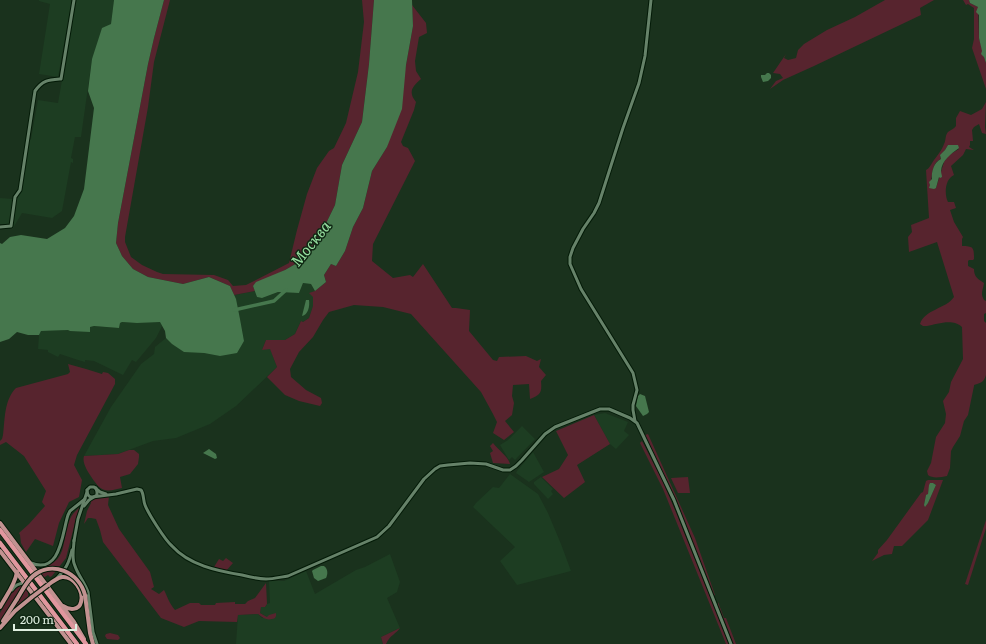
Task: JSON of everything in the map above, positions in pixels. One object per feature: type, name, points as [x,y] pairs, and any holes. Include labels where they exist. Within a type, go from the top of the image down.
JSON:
[{"type":"highway","points":[[0,530],[86,644]]},
{"type":"highway","points":[[0,543],[77,644]]},
{"type":"main road","points":[[0,523],[79,629],[86,644]]},
{"type":"main road","points":[[0,551],[71,644]]},
{"type":"main road","points":[[0,627],[26,584],[33,576],[41,571],[50,569],[60,570],[72,574],[81,584],[85,595],[90,633],[94,644]]},
{"type":"main road","points":[[0,607],[16,578],[17,572]]},
{"type":"main road","points":[[0,627],[19,607],[54,580],[62,577],[68,577],[75,583],[81,593],[81,603],[77,608],[69,609],[60,603]]},
{"type":"main road","points":[[0,632],[8,618]]},
{"type":"street","points":[[0,227],[11,226],[15,197],[20,190],[35,91],[41,83],[48,80],[61,79],[74,0]]},
{"type":"street","points":[[626,416],[630,413],[637,390],[633,373],[580,289],[570,264],[570,256],[598,203],[639,83],[645,56],[652,0]]},
{"type":"street","points":[[633,405],[632,410],[635,421],[674,500],[731,644]]},
{"type":"street","points":[[87,490],[88,496],[93,497],[137,489],[141,490],[146,506],[157,525],[170,546],[180,555],[207,567],[228,573],[268,579],[288,576],[377,537],[389,526],[430,473],[440,466],[470,463],[486,464],[508,470],[516,466],[545,434],[555,426],[600,409],[609,409],[635,421]]},
{"type":"street","points":[[54,580],[62,573],[68,564],[87,490],[91,487],[96,488],[100,492],[108,495]]},
{"type":"street","points":[[81,512],[86,502],[97,494],[96,488]]},
{"type":"street","points":[[27,560],[40,565],[45,564],[57,555],[70,511],[85,499]]},
{"type":"street","points":[[74,540],[74,562],[76,570],[88,592],[97,644]]},
{"type":"street","points":[[0,611],[15,586],[25,583]]},
{"type":"shaded area","points":[[39,0],[72,0],[58,77],[39,74],[50,4]]},
{"type":"shaded area","points":[[76,0],[114,0],[111,24],[92,59],[81,137],[75,137],[71,158],[73,159],[73,163],[71,162],[62,211],[52,218],[22,213],[13,228],[11,228],[16,201],[20,191],[29,141],[31,139],[38,100],[58,103]]},
{"type":"shaded area","points":[[114,0],[164,0],[148,64],[118,223],[116,243],[122,256],[133,269],[148,277],[183,284],[209,277],[230,286],[236,299],[244,341],[237,353],[220,356],[204,353],[184,352],[166,338],[165,331],[160,322],[122,322],[120,323],[119,328],[94,326],[90,327],[90,332],[68,330],[41,331],[39,335],[28,335],[17,332],[9,339],[0,342],[0,243],[2,244],[10,237],[21,235],[47,239],[65,228],[74,216],[84,189],[94,108],[88,91],[92,59],[102,28],[111,24]]},
{"type":"shaded area","points":[[164,0],[170,0],[154,62],[148,107],[125,242],[131,257],[142,265],[157,272],[163,274],[214,275],[228,280],[233,286],[246,285],[289,263],[307,194],[317,168],[329,151],[334,148],[346,123],[358,72],[364,22],[362,0],[374,0],[369,64],[362,122],[342,165],[335,205],[315,246],[306,258],[253,286],[255,291],[234,295],[230,286],[209,277],[183,284],[148,277],[133,269],[122,256],[116,243],[118,223],[148,64]]},
{"type":"shaded area","points":[[374,0],[412,0],[413,26],[406,65],[402,109],[387,147],[372,171],[363,208],[353,227],[345,251],[336,266],[331,264],[324,275],[326,282],[315,291],[311,284],[303,283],[299,293],[278,292],[262,298],[257,297],[253,286],[256,282],[285,270],[306,258],[315,246],[335,205],[342,165],[362,122],[369,64]]},
{"type":"shaded area","points":[[885,0],[934,0],[920,8],[921,15],[783,80],[770,89],[776,81],[783,78],[780,74],[773,73],[786,54],[784,58],[788,60],[796,58],[798,50],[804,44],[827,30],[855,17]]},
{"type":"shaded area","points":[[963,0],[969,0],[970,3],[978,7],[979,38],[986,63],[986,89],[972,48],[974,39],[974,8],[968,4],[966,5]]},
{"type":"shaded area","points":[[969,0],[986,0],[986,63],[981,54],[979,15],[976,12],[978,7],[970,3]]},
{"type":"shaded area","points":[[412,5],[426,23],[427,33],[419,37],[415,61],[416,71],[421,79],[412,90],[412,95],[416,102],[401,142],[403,146],[408,148],[415,161],[373,244],[372,261],[393,278],[410,275],[413,277],[423,264],[452,308],[470,310],[469,331],[493,360],[497,361],[499,357],[526,356],[537,361],[541,359],[539,367],[546,375],[541,381],[541,390],[539,394],[530,399],[529,384],[513,385],[512,396],[514,403],[512,415],[505,421],[514,432],[504,440],[493,433],[497,422],[481,392],[411,314],[383,307],[354,305],[329,312],[313,337],[299,352],[290,369],[291,377],[306,390],[321,398],[322,403],[320,406],[299,401],[285,395],[267,377],[277,367],[270,349],[262,350],[266,340],[285,340],[295,334],[301,321],[303,322],[309,318],[313,306],[313,297],[309,293],[315,291],[326,282],[324,275],[331,264],[336,266],[345,251],[353,227],[363,208],[372,171],[387,147],[406,65],[413,26]]},
{"type":"shaded area","points":[[767,73],[771,75],[771,78],[768,81],[763,82],[761,75],[765,75]]},
{"type":"shaded area","points":[[986,102],[986,134],[982,133],[979,124],[974,127],[972,130],[973,141],[970,141],[969,147],[974,150],[966,149],[963,155],[951,166],[954,175],[947,183],[946,191],[948,202],[954,202],[956,208],[950,210],[954,222],[963,237],[962,246],[969,246],[973,250],[974,259],[968,261],[968,266],[974,269],[978,279],[984,283],[982,294],[984,300],[986,301],[984,321],[986,323],[986,375],[982,382],[974,385],[968,415],[964,421],[960,436],[951,451],[950,468],[947,476],[935,477],[928,475],[927,471],[931,463],[936,437],[945,423],[946,414],[943,401],[949,392],[951,382],[963,359],[962,327],[958,324],[950,322],[927,326],[920,324],[926,315],[946,304],[954,297],[937,242],[909,252],[908,237],[912,232],[911,225],[929,218],[926,170],[945,143],[947,133],[956,126],[956,118],[960,111],[971,115],[982,109]],"holes":[[[948,145],[953,145],[959,149],[949,155],[944,162],[936,188],[930,185],[935,163],[941,159],[940,156]]]},
{"type":"shaded area","points":[[948,145],[958,145],[959,148],[947,158],[943,164],[941,171],[942,177],[939,177],[936,188],[929,188],[929,182],[932,179],[932,173],[936,162],[941,159],[940,155]]},
{"type":"shaded area","points":[[0,198],[13,199],[10,224],[0,224]]},
{"type":"shaded area","points":[[303,283],[311,284],[315,291],[313,297],[313,307],[309,318],[303,322],[301,321],[295,334],[285,340],[266,340],[262,350],[270,348],[277,367],[236,406],[210,424],[176,438],[153,441],[118,454],[84,456],[111,407],[141,364],[154,354],[155,347],[166,338],[172,344],[220,356],[244,341],[234,295],[255,291],[257,297],[262,298],[278,292],[299,293]]},
{"type":"shaded area","points":[[306,300],[309,300],[309,307],[306,314],[302,316]]},
{"type":"shaded area","points":[[160,321],[162,326],[156,338],[136,362],[132,360],[123,375],[94,361],[85,360],[85,362],[60,354],[58,357],[48,352],[48,350],[38,349],[39,335],[41,331],[94,326],[119,328],[120,323],[122,322],[137,323]]},
{"type":"shaded area","points":[[68,364],[102,374],[103,372],[108,373],[115,379],[115,384],[77,455],[74,465],[82,480],[79,497],[69,502],[59,523],[53,546],[35,539],[26,552],[21,543],[19,533],[45,506],[42,502],[46,491],[24,456],[6,442],[0,445],[3,435],[7,404],[16,388],[68,374],[70,372]]},
{"type":"shaded area","points":[[640,394],[645,396],[649,412],[643,416],[636,406],[638,396]]},
{"type":"shaded area","points":[[605,413],[628,422],[624,431],[629,435],[616,449],[610,444],[594,415]]},
{"type":"shaded area","points":[[594,415],[610,444],[577,465],[585,482],[564,498],[542,477],[559,469],[568,455],[556,431]]},
{"type":"shaded area","points":[[522,426],[535,439],[515,460],[512,457],[509,460],[500,445],[508,440]]},
{"type":"shaded area","points":[[648,434],[695,538],[715,595],[713,596],[677,503],[645,435]]},
{"type":"shaded area","points":[[642,441],[662,480],[675,510],[729,644],[726,644],[663,489],[640,443]]},
{"type":"shaded area","points":[[493,443],[507,458],[510,464],[493,463],[490,453],[493,451],[490,446]]},
{"type":"shaded area","points":[[209,449],[216,454],[217,458],[215,459],[203,453]]},
{"type":"shaded area","points":[[129,450],[134,450],[139,454],[138,464],[130,474],[120,477],[122,488],[103,490],[93,480],[88,472],[84,464],[84,456],[118,454]]},
{"type":"shaded area","points":[[533,452],[544,472],[529,482],[516,473]]},
{"type":"shaded area","points":[[510,474],[538,494],[548,513],[571,571],[517,585],[500,561],[515,547],[473,507],[493,487],[499,488]]},
{"type":"shaded area","points":[[541,477],[553,489],[551,491],[553,494],[548,499],[534,484],[534,482]]},
{"type":"shaded area","points":[[688,477],[690,493],[678,493],[671,478]]},
{"type":"shaded area","points":[[943,480],[928,520],[902,546],[894,546],[892,554],[884,555],[872,561],[878,553],[878,550],[923,492],[926,481]],"holes":[[[930,483],[936,485],[928,503],[924,505],[926,495],[928,495]]]},
{"type":"shaded area","points":[[930,483],[936,485],[925,507],[926,495],[928,494]]},
{"type":"shaded area","points":[[103,496],[109,496],[108,505],[119,529],[150,572],[154,587],[151,589],[159,594],[164,590],[175,610],[190,603],[215,605],[216,603],[235,602],[235,604],[245,604],[255,598],[266,583],[267,604],[265,607],[261,607],[260,613],[267,617],[276,613],[275,618],[266,619],[258,614],[238,615],[237,622],[199,621],[184,627],[161,618],[103,542],[96,519],[88,518],[84,524],[87,511],[91,503],[90,500]]},
{"type":"shaded area","points":[[80,507],[81,508],[77,515],[66,558],[52,576],[50,577],[48,575],[43,578],[37,569],[55,562],[62,550],[70,519]]},
{"type":"shaded area","points":[[986,520],[986,528],[968,585],[965,584]]},
{"type":"shaded area","points":[[390,554],[400,582],[397,592],[387,598],[400,628],[381,637],[383,644],[236,644],[238,615],[258,614],[262,618],[267,617],[260,613],[261,607],[265,607],[270,603],[269,581],[284,581],[306,571],[315,594],[356,570]]},
{"type":"shaded area","points":[[226,558],[233,563],[226,571],[214,567],[219,559],[223,561]]},
{"type":"shaded area","points":[[324,566],[326,569],[327,575],[326,578],[318,581],[314,578],[312,571]]},
{"type":"shaded area","points":[[19,585],[25,587],[28,592],[28,597],[14,608],[20,598],[17,596],[0,623],[0,613],[14,589]]},
{"type":"shaded area","points":[[718,602],[736,644],[733,644],[718,607]]},
{"type":"shaded area","points":[[400,628],[386,644],[383,644],[381,637]]},
{"type":"shaded area","points":[[110,633],[118,635],[120,638],[118,640],[107,639],[105,636],[106,634]]},
{"type":"waterway","name":"Москва","points":[[234,310],[274,301],[286,290]]}]
